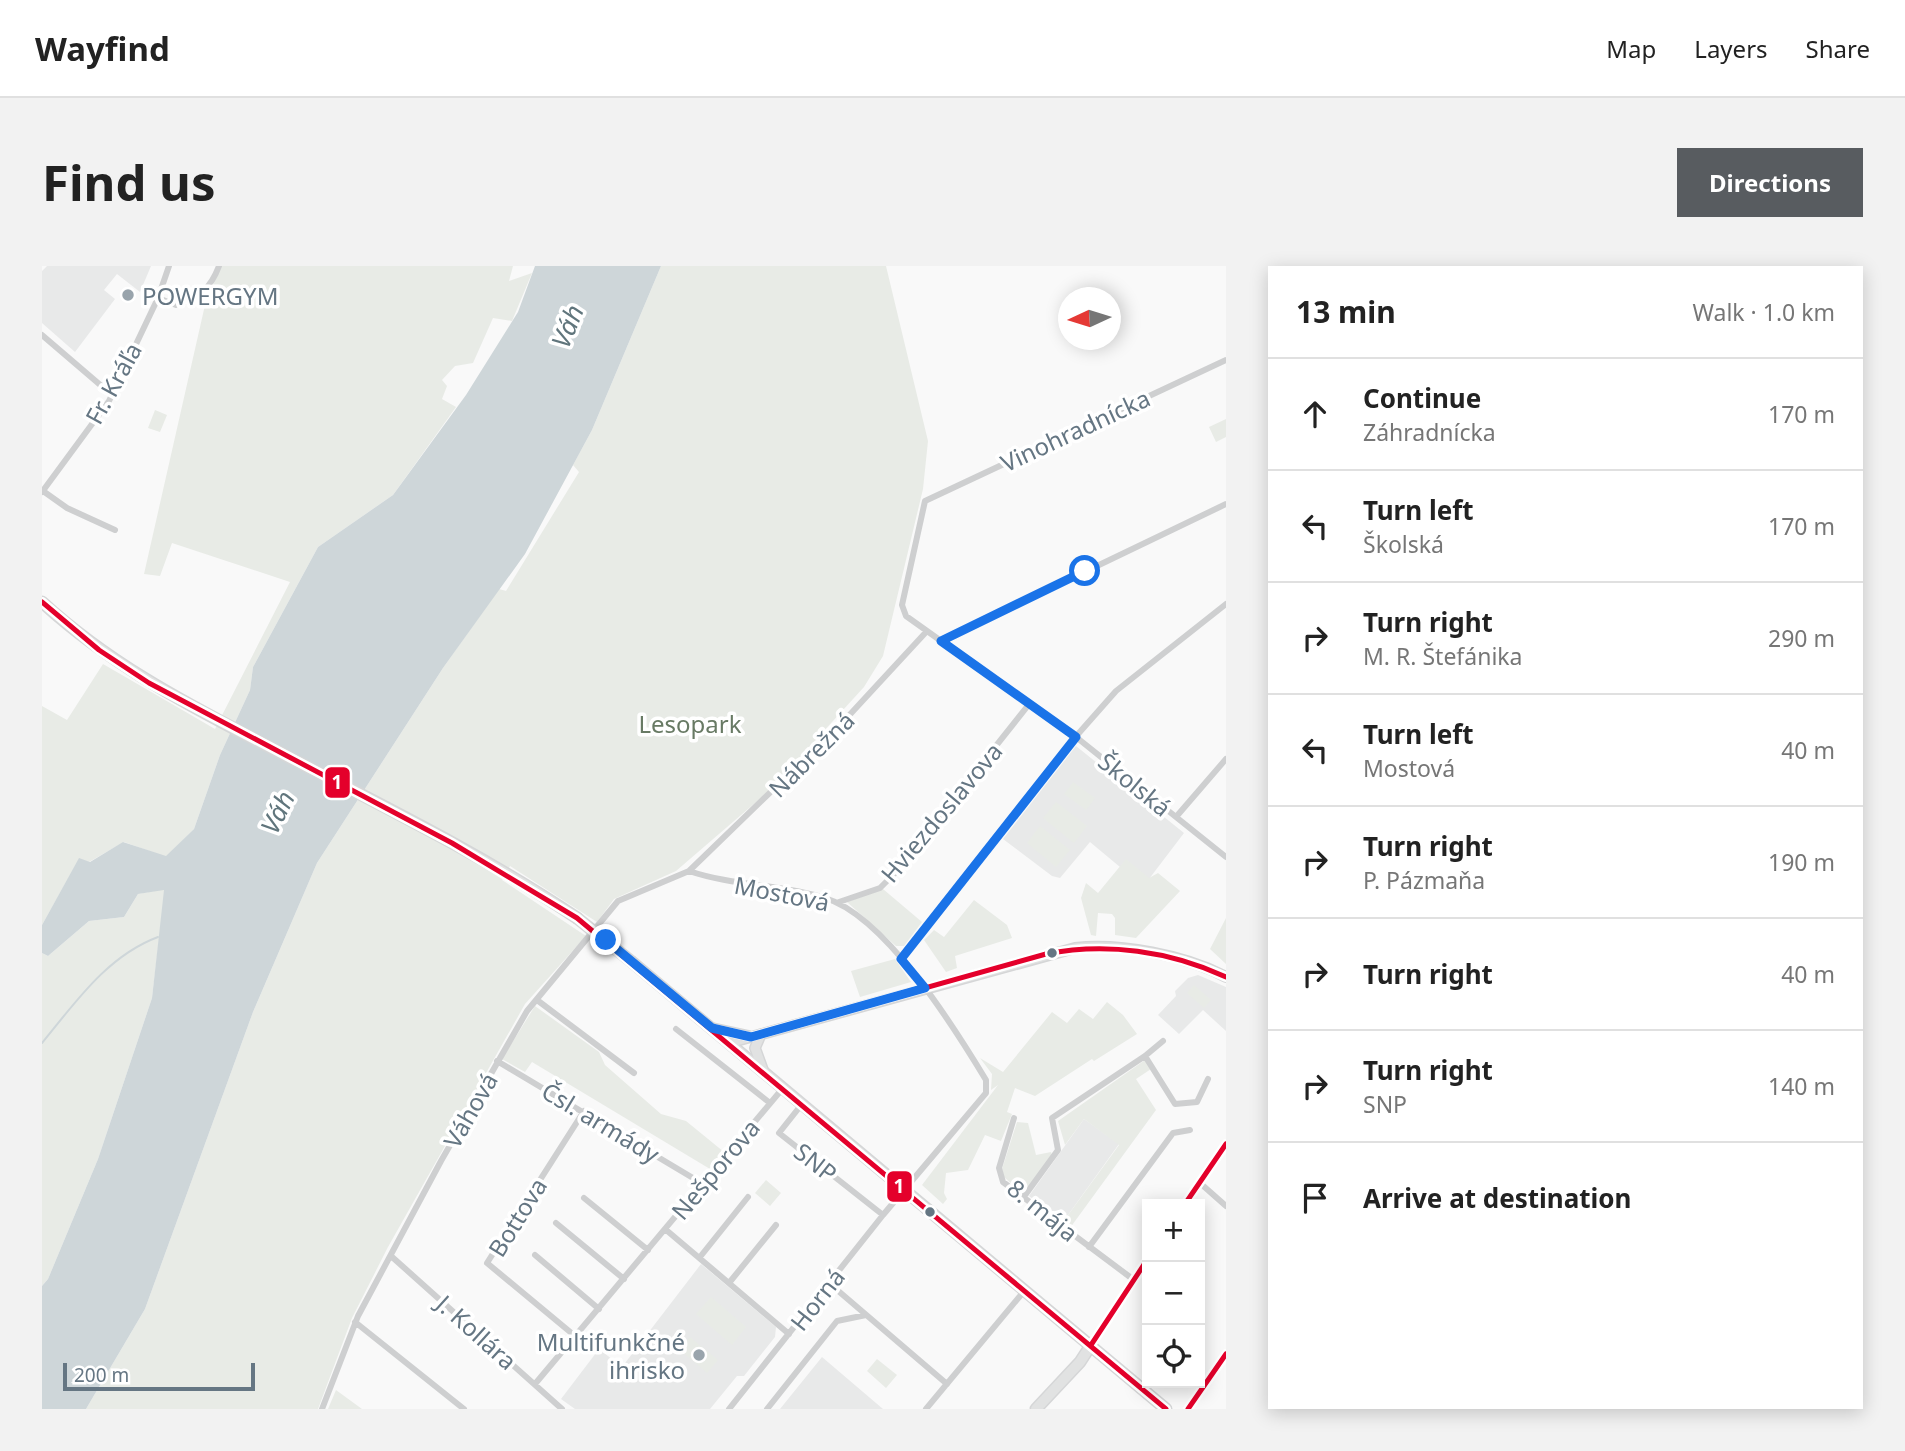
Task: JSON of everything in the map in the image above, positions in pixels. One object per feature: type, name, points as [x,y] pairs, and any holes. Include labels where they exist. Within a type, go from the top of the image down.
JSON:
[{"type":"main road","name":"SNP","points":[[42,602],[99,650],[181,700],[452,843],[577,918],[1166,1409]]},
{"type":"main road","points":[[729,1043],[1046,954],[1093,946],[1136,950],[1201,967],[1226,978]]},
{"type":"main road","points":[[712,1028],[751,1037]]},
{"type":"main road","points":[[761,1034],[755,1048],[755,1056],[765,1073]]},
{"type":"main road","points":[[1035,1409],[1080,1362],[1091,1345]]},
{"type":"street","name":"Fr. Kráľa","points":[[42,491],[112,395],[158,298],[169,266]]},
{"type":"street","points":[[158,298],[176,305],[197,297],[207,291],[219,266]]},
{"type":"street","points":[[42,335],[112,395]]},
{"type":"street","name":"Vinohradnícka","points":[[906,616],[902,605],[925,500],[1226,360]]},
{"type":"street","points":[[42,491],[67,508],[115,530]]},
{"type":"street","points":[[941,641],[1226,504]]},
{"type":"street","points":[[901,959],[1076,737],[1116,691],[1226,604]]},
{"type":"street","name":"Školská","points":[[906,616],[1076,737],[1226,857]]},
{"type":"street","name":"Nábrežná","points":[[689,871],[852,713],[927,631]]},
{"type":"street","name":"Hviezdoslavova","points":[[839,902],[880,888],[895,873],[1030,703]]},
{"type":"street","points":[[1176,817],[1226,759]]},
{"type":"street","name":"Mostová","points":[[689,871],[718,881],[806,893],[839,902],[866,922],[925,988],[986,1080],[986,1093],[914,1181]]},
{"type":"street","name":"Váhová","points":[[322,1409],[355,1322],[497,1061],[537,1000],[618,901],[689,871]]},
{"type":"street","points":[[537,1000],[634,1073]]},
{"type":"street","points":[[676,1029],[770,1103]]},
{"type":"street","points":[[1024,1198],[1058,1150],[1052,1118],[1163,1041]]},
{"type":"street","points":[[1145,1056],[1175,1104],[1197,1102],[1208,1079]]},
{"type":"street","name":"Čsl. armády","points":[[497,1061],[703,1184]]},
{"type":"street","name":"Nešporova","points":[[535,1384],[783,1088]]},
{"type":"street","name":"SNP","points":[[802,1104],[779,1133],[883,1215]]},
{"type":"street","name":"Bottova","points":[[575,1336],[487,1262],[584,1111]]},
{"type":"street","name":"8. mája","points":[[1014,1118],[999,1168],[1003,1182],[1134,1280]]},
{"type":"street","points":[[1089,1247],[1172,1133],[1190,1130]]},
{"type":"street","points":[[1189,1199],[1226,1144]]},
{"type":"street","points":[[896,1182],[914,1181]]},
{"type":"street","name":"Horná","points":[[729,1409],[883,1215],[914,1181]]},
{"type":"street","points":[[1200,1183],[1226,1206]]},
{"type":"street","points":[[700,1257],[748,1197]]},
{"type":"street","points":[[584,1198],[648,1250]]},
{"type":"street","points":[[556,1223],[624,1279]]},
{"type":"street","points":[[729,1283],[776,1225]]},
{"type":"street","points":[[665,1229],[789,1334]]},
{"type":"street","points":[[535,1255],[599,1308]]},
{"type":"street","name":"J. Kollára","points":[[391,1256],[562,1409]]},
{"type":"street","points":[[1091,1345],[1146,1262]]},
{"type":"street","points":[[829,1283],[947,1384]]},
{"type":"street","points":[[926,1409],[1025,1290]]},
{"type":"street","points":[[767,1409],[837,1321],[866,1315]]},
{"type":"street","points":[[355,1322],[464,1409]]},
{"type":"street","points":[[1188,1409],[1226,1354]]},
{"type":"shaded area","points":[[47,266],[151,266],[140,292],[117,274],[104,290],[115,299],[75,352],[42,323],[42,271]]},
{"type":"shaded area","points":[[1076,746],[1184,833],[1149,879],[1126,860],[1120,867],[1090,842],[1060,878],[1052,876],[1003,839]]},
{"type":"shaded area","points":[[1198,975],[1226,987],[1226,1031],[1203,1010],[1179,1034],[1158,1015],[1188,978]]},
{"type":"shaded area","points":[[1084,1119],[1119,1144],[1063,1222],[1029,1196]]},
{"type":"shaded area","points":[[701,1264],[776,1327],[775,1337],[744,1376],[737,1376],[710,1409],[575,1409],[561,1399],[599,1349],[622,1367]]},
{"type":"shaded area","points":[[822,1357],[883,1409],[780,1409]]},
{"type":"green space","points":[[221,266],[513,266],[509,281],[532,273],[512,321],[493,318],[473,363],[455,366],[442,380],[447,386],[442,399],[456,407],[393,495],[318,547],[253,667],[250,690],[220,755],[194,829],[166,857],[124,842],[89,862],[79,859],[42,925],[42,706],[67,720],[103,664],[215,729],[290,582],[172,543],[160,576],[144,574],[205,305]]},
{"type":"green space","name":"Lesopark","points":[[661,266],[886,266],[928,441],[923,489],[883,656],[864,687],[770,790],[676,871],[614,899],[597,922],[510,866],[502,880],[586,936],[525,1004],[388,1247],[352,1318],[318,1409],[86,1409],[145,1309],[253,1012],[317,863],[443,668],[499,589],[506,591],[579,472],[573,465],[592,430]]},
{"type":"green space","points":[[155,410],[167,415],[160,432],[148,428]]},
{"type":"green space","points":[[1226,419],[1226,437],[1216,442],[1209,427]]},
{"type":"green space","points":[[1073,782],[1095,798],[1086,810],[1064,794]]},
{"type":"green space","points":[[1056,802],[1087,826],[1074,843],[1043,818]]},
{"type":"green space","points":[[1040,826],[1070,850],[1056,867],[1027,843]]},
{"type":"green space","points":[[1126,859],[1149,878],[1158,873],[1180,891],[1136,938],[1115,935],[1115,918],[1112,914],[1098,913],[1096,936],[1091,935],[1081,898],[1086,883],[1098,893]]},
{"type":"green space","points":[[165,889],[152,998],[98,1159],[48,1279],[42,1286],[42,953],[48,956],[89,921],[124,917],[138,894]]},
{"type":"green space","points":[[883,889],[922,922],[904,946],[896,946],[847,902]]},
{"type":"green space","points":[[974,900],[1007,925],[1012,938],[955,956],[957,968],[946,972],[924,940],[934,930],[944,937]]},
{"type":"green space","points":[[1226,918],[1226,964],[1210,949]]},
{"type":"green space","points":[[895,959],[911,982],[860,997],[851,971]]},
{"type":"green space","points":[[1194,985],[1211,1000],[1204,1008],[1187,993]]},
{"type":"green space","points":[[1107,1002],[1123,1015],[1137,1034],[1035,1096],[1015,1088],[1007,1112],[1012,1114],[1001,1141],[985,1135],[968,1170],[946,1173],[944,1193],[947,1199],[943,1204],[922,1185],[998,1085],[991,1090],[992,1074],[980,1058],[1003,1072],[1052,1012],[1067,1023],[1079,1009],[1093,1019]]},
{"type":"green space","points":[[535,1006],[599,1052],[605,1065],[661,1114],[686,1121],[724,1152],[710,1169],[532,1062],[525,1072],[502,1059]]},
{"type":"green space","points":[[1145,1060],[1151,1069],[1136,1079],[1156,1110],[1070,1228],[1063,1222],[1119,1145],[1084,1119],[1065,1145],[1058,1121]]},
{"type":"green space","points":[[1017,1122],[1028,1123],[1036,1155],[1051,1152],[1052,1155],[1024,1195],[1004,1177],[1002,1169]]},
{"type":"green space","points":[[766,1180],[781,1193],[770,1206],[755,1193]]},
{"type":"green space","points":[[711,1297],[746,1327],[732,1345],[696,1314]]},
{"type":"green space","points":[[690,1337],[718,1360],[707,1373],[679,1349]]},
{"type":"green space","points":[[877,1359],[897,1375],[886,1388],[867,1371]]},
{"type":"green space","points":[[336,1390],[362,1409],[328,1409]]},
{"type":"water","name":"Váh","points":[[535,266],[661,266],[592,430],[525,554],[443,668],[317,863],[253,1012],[145,1309],[86,1409],[42,1409],[42,1286],[48,1279],[98,1159],[152,998],[164,890],[138,894],[124,917],[89,921],[48,956],[42,953],[42,925],[79,858],[90,862],[123,842],[166,856],[194,829],[220,755],[250,690],[253,667],[318,547],[393,495],[466,395],[518,312]]},
{"type":"waterway","points":[[42,1043],[108,968],[140,945],[158,937]]},
{"type":"transit line","name":"1","points":[[42,602],[99,650],[149,683],[452,843],[577,918],[1166,1409]]},
{"type":"transit line","name":"1","points":[[715,1029],[750,1037],[1046,954],[1069,950],[1138,951],[1183,961],[1226,977]]},
{"type":"transit line","name":"1","points":[[1188,1199],[1226,1144]]},
{"type":"transit line","name":"1","points":[[1091,1345],[1146,1262]]},
{"type":"transit line","name":"1","points":[[1188,1409],[1226,1354]]},
{"type":"place","name":"POWERGYM","points":[[128,295]]},
{"type":"place","name":"Multifunkčné ihrisko","points":[[699,1355]]},
{"type":"route","points":[[606,940],[712,1028],[751,1037],[925,988],[901,959],[1076,737],[941,641],[1085,571]]}]
